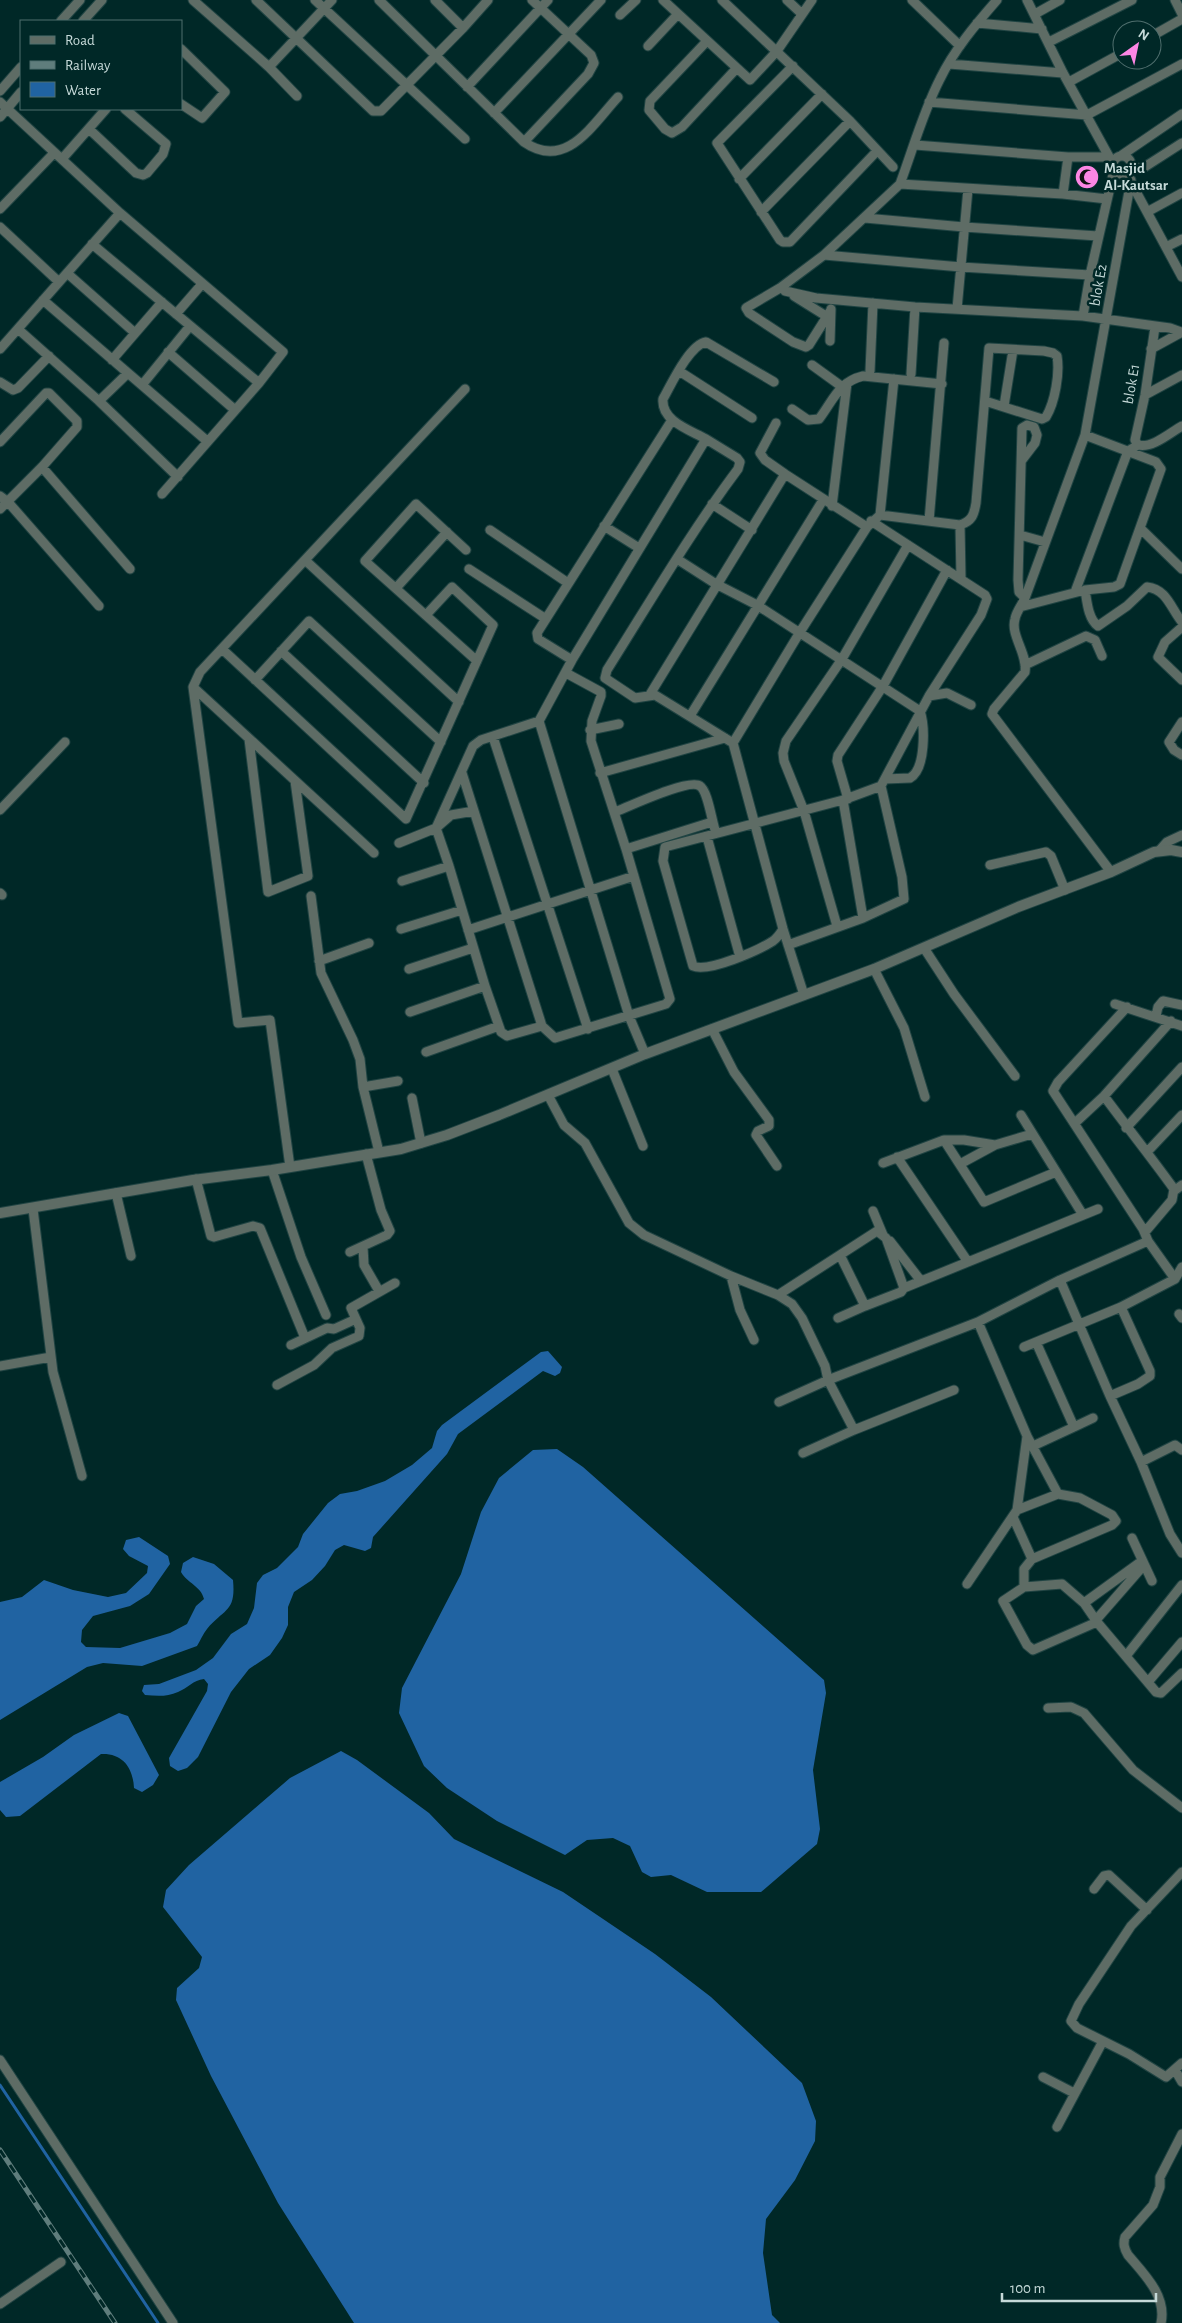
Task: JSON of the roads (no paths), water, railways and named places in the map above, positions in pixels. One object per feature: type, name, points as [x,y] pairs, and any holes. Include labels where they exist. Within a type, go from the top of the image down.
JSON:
[{"type":"street","points":[[62,20],[80,0]]},
{"type":"street","points":[[84,20],[102,0]]},
{"type":"street","points":[[193,0],[269,67],[297,96]]},
{"type":"street","points":[[256,0],[373,111],[381,111],[488,0]]},
{"type":"street","points":[[315,0],[465,139]]},
{"type":"street","points":[[269,67],[332,0]]},
{"type":"street","points":[[378,0],[524,142],[536,150],[544,153],[563,150],[575,142],[618,97]]},
{"type":"street","points":[[435,0],[463,28]]},
{"type":"street","points":[[524,142],[594,66],[591,55],[532,0]]},
{"type":"street","points":[[467,87],[548,0]]},
{"type":"street","points":[[494,113],[601,0]]},
{"type":"street","points":[[620,16],[636,0]]},
{"type":"street","points":[[664,0],[750,80],[777,51],[812,0]]},
{"type":"street","points":[[722,0],[850,121],[893,167]]},
{"type":"street","points":[[787,0],[802,14]]},
{"type":"street","points":[[912,0],[960,46]]},
{"type":"street","points":[[829,313],[808,346],[802,346],[749,313],[746,308],[782,289],[824,255],[900,184],[929,102],[960,46],[996,0]]},
{"type":"street","points":[[1027,0],[1063,73],[1119,174],[1130,174],[1143,168],[1182,143]]},
{"type":"street","points":[[1034,14],[1060,0]]},
{"type":"street","points":[[1049,42],[1132,0]]},
{"type":"street","points":[[1175,0],[1182,14]]},
{"type":"street","points":[[648,46],[678,14]]},
{"type":"street","points":[[1162,30],[1182,19]]},
{"type":"street","points":[[977,23],[1042,29]]},
{"type":"street","points":[[707,41],[650,101],[649,110],[665,129],[672,132],[682,127],[736,69]]},
{"type":"street","points":[[182,50],[225,92],[202,118],[182,105]]},
{"type":"street","points":[[1069,82],[1112,58]]},
{"type":"street","points":[[949,64],[1063,73]]},
{"type":"street","points":[[929,102],[1087,115],[1182,64]]},
{"type":"street","points":[[793,66],[718,141],[717,147],[780,240],[790,242],[878,151]]},
{"type":"street","points":[[0,91],[20,68]]},
{"type":"street","points":[[0,117],[3,106],[20,93]]},
{"type":"street","points":[[739,179],[822,94]]},
{"type":"street","points":[[3,106],[120,212],[283,352],[259,384],[162,494]]},
{"type":"street","points":[[62,160],[105,110]]},
{"type":"street","points":[[88,129],[136,173],[144,175],[163,154],[166,144],[126,110]]},
{"type":"street","points":[[1083,316],[1090,274],[1107,199],[1112,164],[1116,157],[1122,155],[1182,114]]},
{"type":"street","points":[[761,212],[850,121]]},
{"type":"street","points":[[915,144],[1068,157],[1112,164]]},
{"type":"street","points":[[0,209],[54,153]]},
{"type":"street","points":[[1122,155],[1128,157],[1131,162],[1130,174],[1147,212],[1182,277]]},
{"type":"street","points":[[1063,194],[1068,157]]},
{"type":"street","name":"blok E2","points":[[1130,174],[1106,320],[1170,328],[1182,332]]},
{"type":"street","points":[[900,184],[1063,194],[1107,199]]},
{"type":"street","points":[[957,309],[968,188]]},
{"type":"street","points":[[1147,212],[1182,193]]},
{"type":"street","points":[[0,349],[120,212]]},
{"type":"street","points":[[865,218],[1098,236]]},
{"type":"street","points":[[0,227],[59,282]]},
{"type":"street","points":[[1166,247],[1182,239]]},
{"type":"street","points":[[92,244],[259,384]]},
{"type":"street","points":[[824,255],[961,267],[1090,274]]},
{"type":"street","points":[[67,273],[135,333]]},
{"type":"street","points":[[176,314],[202,284]]},
{"type":"street","points":[[782,289],[804,296],[832,299],[957,309],[1083,316],[1106,320],[1085,435],[1025,598],[1014,620],[1014,626],[1025,658],[1024,676],[994,709],[992,716],[1111,872]]},
{"type":"street","points":[[782,289],[829,313]]},
{"type":"street","points":[[830,341],[829,313],[832,299]]},
{"type":"street","points":[[43,300],[207,441]]},
{"type":"street","points":[[112,360],[162,302]]},
{"type":"street","points":[[870,371],[874,303]]},
{"type":"street","points":[[911,374],[916,306]]},
{"type":"street","points":[[142,385],[190,326]]},
{"type":"street","name":"blok E1","points":[[1138,445],[1134,440],[1144,395],[1155,327]]},
{"type":"street","points":[[18,329],[178,477]]},
{"type":"street","points":[[1151,349],[1182,332]]},
{"type":"street","points":[[774,382],[706,342],[695,347],[679,371],[663,399],[662,406],[672,420],[732,454],[740,462],[605,675],[606,680],[635,698],[656,695],[729,740],[755,824],[782,929],[804,995]]},
{"type":"street","points":[[929,521],[944,343]]},
{"type":"street","points":[[880,515],[960,525],[968,522],[974,513],[986,401],[989,348],[1053,353],[1056,356],[1057,374],[1051,407],[1046,417],[1042,419],[986,401]]},
{"type":"street","points":[[1004,406],[1013,350]]},
{"type":"street","points":[[168,352],[235,410]]},
{"type":"street","points":[[0,382],[13,390],[18,388],[49,356]]},
{"type":"street","points":[[812,365],[844,384]]},
{"type":"street","points":[[679,371],[752,418]]},
{"type":"street","points":[[98,401],[128,373]]},
{"type":"street","points":[[1144,395],[1182,375]]},
{"type":"street","points":[[792,409],[808,420],[818,419],[844,384],[863,376],[942,384]]},
{"type":"street","points":[[600,773],[729,740],[869,524],[880,515],[894,379]]},
{"type":"street","points":[[832,506],[844,384]]},
{"type":"street","points":[[290,1166],[270,1020],[238,1023],[193,687],[200,672],[465,390]]},
{"type":"street","points":[[0,442],[42,396],[49,393],[76,418],[77,428],[42,467],[4,499],[0,509]]},
{"type":"street","points":[[572,660],[538,639],[537,633],[672,420]]},
{"type":"street","points":[[776,423],[760,453],[765,460],[832,506],[908,545],[961,578],[985,595],[987,603],[920,711],[883,783],[905,896],[901,901],[863,918],[788,945]]},
{"type":"street","points":[[1090,636],[1094,624],[1080,591],[1128,451],[1138,445],[1152,444],[1182,426]]},
{"type":"street","points":[[1020,608],[1080,591],[1114,587],[1120,584],[1161,469],[1156,462],[1085,435]]},
{"type":"street","points":[[542,1026],[507,1036],[501,1032],[436,828],[473,746],[481,740],[539,721],[572,660],[706,439]]},
{"type":"street","points":[[1022,460],[1018,580],[1019,592],[1025,598]]},
{"type":"street","points":[[42,467],[130,569]]},
{"type":"street","points":[[649,696],[785,474]]},
{"type":"street","points":[[4,499],[100,606]]},
{"type":"street","points":[[690,716],[823,500]]},
{"type":"street","points":[[466,550],[416,504],[365,560],[477,661]]},
{"type":"street","points":[[712,504],[752,530]]},
{"type":"street","points":[[960,525],[961,578]]},
{"type":"street","points":[[604,526],[639,548]]},
{"type":"street","points":[[1140,528],[1182,569]]},
{"type":"street","points":[[490,530],[568,583]]},
{"type":"street","points":[[396,588],[447,532]]},
{"type":"street","points":[[1020,535],[1045,542]]},
{"type":"street","points":[[837,926],[804,811],[784,761],[784,748],[786,741],[842,659],[908,545]]},
{"type":"street","points":[[677,559],[716,584],[757,605],[883,686],[920,711],[924,723],[921,760],[916,772],[910,778],[883,783],[846,799],[804,811],[665,847],[663,862],[693,966],[703,969],[740,957],[774,940],[782,929]]},
{"type":"street","points":[[306,560],[459,702]]},
{"type":"street","points":[[469,569],[546,619]]},
{"type":"street","points":[[863,918],[846,799],[837,761],[838,755],[883,686],[947,570]]},
{"type":"street","points":[[222,649],[404,819],[408,818],[493,625],[452,587],[426,616]]},
{"type":"street","points":[[1094,624],[1098,626],[1109,620],[1147,587],[1161,593],[1170,601],[1182,622]]},
{"type":"street","points":[[255,680],[309,622],[441,742]]},
{"type":"street","points":[[1182,627],[1165,642],[1158,657],[1182,680]]},
{"type":"street","points":[[1025,665],[1073,641],[1090,636]]},
{"type":"street","points":[[1090,636],[1095,640],[1102,656]]},
{"type":"street","points":[[281,651],[424,783]]},
{"type":"street","points":[[462,773],[542,1026],[555,1038],[666,1004],[670,999],[626,849],[591,742],[590,730],[601,696],[600,692],[566,672]]},
{"type":"street","points":[[193,687],[374,853]]},
{"type":"street","points":[[929,696],[947,693],[971,705]]},
{"type":"street","points":[[539,721],[629,1016],[646,1054]]},
{"type":"street","points":[[1182,722],[1169,742],[1174,750],[1182,755]]},
{"type":"street","points":[[590,730],[619,724]]},
{"type":"street","points":[[493,737],[588,1029]]},
{"type":"street","points":[[249,739],[268,892],[308,876],[295,781]]},
{"type":"street","points":[[0,810],[65,742]]},
{"type":"street","points":[[614,812],[682,786],[695,784],[701,787],[705,794],[716,833]]},
{"type":"street","points":[[399,843],[436,828],[446,817],[474,811]]},
{"type":"street","points":[[626,849],[712,822]]},
{"type":"street","points":[[0,1213],[33,1209],[196,1180],[272,1170],[422,1143],[499,1116],[646,1054],[874,969],[972,926],[1111,872],[1159,850],[1167,842],[1182,835]]},
{"type":"street","points":[[706,837],[740,957]]},
{"type":"street","points":[[1170,850],[1182,846]]},
{"type":"street","points":[[1159,850],[1182,852]]},
{"type":"street","points":[[990,865],[1046,852],[1051,856],[1065,890]]},
{"type":"street","points":[[402,881],[449,866]]},
{"type":"street","points":[[468,930],[634,876]]},
{"type":"street","points":[[311,896],[319,961],[329,992],[353,1040],[360,1059],[363,1087],[380,1152]]},
{"type":"street","points":[[401,929],[462,910]]},
{"type":"street","points":[[319,961],[370,943]]},
{"type":"street","points":[[409,969],[473,948]]},
{"type":"street","points":[[924,948],[954,994],[1016,1076]]},
{"type":"street","points":[[874,969],[904,1028],[925,1097]]},
{"type":"street","points":[[410,1012],[485,986]]},
{"type":"street","points":[[1156,1016],[1158,1007],[1163,1001],[1182,1005]]},
{"type":"street","points":[[1115,1004],[1182,1026]]},
{"type":"street","points":[[1127,1007],[1054,1087],[1060,1102],[1175,1280]]},
{"type":"street","points":[[1075,1123],[1104,1096],[1171,1021]]},
{"type":"street","points":[[426,1052],[500,1026]]},
{"type":"street","points":[[712,1029],[734,1072],[769,1120],[769,1126],[758,1131],[756,1135],[777,1166]]},
{"type":"street","points":[[1126,1128],[1182,1067]]},
{"type":"street","points":[[612,1069],[644,1146]]},
{"type":"street","points":[[363,1087],[398,1081]]},
{"type":"street","points":[[548,1095],[564,1125],[585,1143],[628,1223],[644,1235],[731,1276],[778,1295],[792,1304],[802,1318],[825,1366],[828,1380],[854,1430]]},
{"type":"street","points":[[1104,1096],[1126,1128],[1148,1151],[1174,1191]]},
{"type":"street","points":[[412,1098],[422,1143]]},
{"type":"street","points":[[1021,1115],[1083,1215]]},
{"type":"street","points":[[1148,1151],[1182,1115]]},
{"type":"street","points":[[960,1164],[995,1146],[1032,1134]]},
{"type":"street","points":[[883,1163],[944,1140],[964,1140],[995,1146]]},
{"type":"street","points":[[944,1140],[984,1202],[1056,1172]]},
{"type":"street","points":[[350,1252],[387,1235],[390,1231],[381,1210],[366,1154]]},
{"type":"street","points":[[897,1157],[968,1262]]},
{"type":"street","points":[[272,1170],[302,1257],[326,1315]]},
{"type":"street","points":[[196,1180],[212,1236],[253,1226],[260,1228],[305,1338]]},
{"type":"street","points":[[780,1402],[828,1380],[978,1322],[1146,1237],[1172,1200],[1174,1191],[1182,1185]]},
{"type":"street","points":[[116,1193],[131,1256]]},
{"type":"street","points":[[33,1209],[51,1357],[57,1390],[82,1476]]},
{"type":"street","points":[[838,1318],[900,1292],[904,1288],[1098,1209]]},
{"type":"street","points":[[873,1211],[904,1288]]},
{"type":"street","points":[[778,1295],[874,1232],[880,1232],[884,1236],[921,1281]]},
{"type":"street","points":[[363,1246],[364,1265],[379,1291]]},
{"type":"street","points":[[840,1254],[865,1306]]},
{"type":"street","points":[[1024,1347],[1121,1307],[1175,1280],[1182,1267]]},
{"type":"street","points":[[731,1276],[740,1310],[754,1340]]},
{"type":"street","points":[[1060,1280],[1140,1460],[1170,1534],[1182,1553]]},
{"type":"street","points":[[277,1386],[314,1365],[332,1348],[359,1336],[361,1332],[351,1308],[395,1283]]},
{"type":"street","points":[[1110,1396],[1138,1384],[1150,1376],[1150,1371],[1121,1307]]},
{"type":"street","points":[[292,1345],[327,1328],[334,1328],[356,1319]]},
{"type":"street","points":[[978,1322],[1027,1436],[1058,1494]]},
{"type":"street","points":[[1036,1342],[1074,1427]]},
{"type":"street","points":[[0,1366],[51,1357]]},
{"type":"street","points":[[803,1453],[854,1430],[954,1390]]},
{"type":"street","points":[[1032,1446],[1093,1418]]},
{"type":"street","points":[[967,1584],[1015,1513],[1027,1436]]},
{"type":"street","points":[[1140,1460],[1175,1444],[1182,1450]]},
{"type":"street","points":[[1015,1513],[1058,1494],[1080,1498],[1112,1516],[1116,1521],[1112,1525],[1032,1559],[1024,1569],[1024,1584]]},
{"type":"street","points":[[1015,1513],[1032,1559]]},
{"type":"street","points":[[1132,1538],[1152,1581]]},
{"type":"street","points":[[1084,1603],[1143,1563]]},
{"type":"street","points":[[1143,1563],[1097,1621],[1036,1650],[1032,1650],[1017,1629],[1003,1602],[1024,1584],[1062,1584],[1084,1603],[1097,1621],[1156,1692],[1161,1693],[1182,1673]]},
{"type":"street","points":[[1126,1656],[1182,1585]]},
{"type":"street","points":[[1148,1682],[1182,1642]]},
{"type":"street","points":[[1048,1708],[1072,1707],[1084,1713],[1133,1770],[1182,1808]]},
{"type":"street","points":[[1182,1872],[1132,1926],[1071,2018],[1071,2021],[1077,2028],[1166,2077],[1182,2063]]},
{"type":"street","points":[[1094,1889],[1104,1876],[1109,1875],[1147,1910]]},
{"type":"street","points":[[1057,2127],[1103,2041]]},
{"type":"street","points":[[0,2060],[173,2323]]},
{"type":"street","points":[[1175,2070],[1182,2082]]},
{"type":"street","points":[[1043,2077],[1074,2093]]},
{"type":"street","points":[[1161,2323],[1163,2313],[1158,2295],[1128,2255],[1124,2248],[1124,2241],[1125,2237],[1153,2206],[1160,2187],[1160,2177],[1182,2134]]},
{"type":"street","points":[[0,2304],[60,2262]]},
{"type":"water","points":[[548,1351],[562,1367],[560,1373],[555,1376],[543,1371],[458,1434],[447,1454],[373,1537],[371,1548],[365,1551],[344,1545],[335,1550],[325,1566],[312,1580],[294,1592],[288,1607],[288,1625],[282,1638],[270,1655],[249,1669],[231,1692],[198,1757],[187,1768],[178,1771],[170,1766],[169,1758],[207,1691],[208,1684],[204,1679],[200,1680],[178,1692],[162,1696],[145,1695],[142,1691],[144,1685],[159,1684],[196,1670],[213,1658],[231,1634],[247,1624],[254,1608],[257,1583],[263,1575],[277,1568],[298,1547],[303,1534],[328,1503],[340,1494],[357,1491],[385,1481],[412,1465],[432,1448],[437,1431],[442,1425],[541,1352]]},
{"type":"water","points":[[557,1449],[583,1467],[824,1680],[826,1693],[813,1770],[820,1829],[817,1844],[761,1892],[707,1892],[671,1875],[651,1877],[642,1872],[630,1846],[613,1838],[587,1840],[565,1855],[497,1821],[447,1788],[424,1766],[399,1713],[402,1688],[461,1574],[481,1512],[499,1478],[533,1450]]},
{"type":"water","points":[[139,1537],[168,1556],[170,1564],[149,1594],[130,1606],[93,1616],[82,1630],[81,1642],[86,1647],[120,1648],[170,1633],[187,1624],[196,1606],[204,1599],[200,1591],[181,1572],[183,1563],[193,1557],[214,1564],[233,1580],[233,1598],[228,1609],[207,1629],[197,1646],[142,1666],[103,1663],[87,1667],[0,1720],[0,1602],[22,1597],[44,1580],[73,1590],[108,1597],[126,1593],[147,1573],[148,1566],[129,1556],[123,1549],[126,1540]]},
{"type":"water","points":[[119,1713],[128,1716],[159,1775],[153,1785],[142,1792],[134,1788],[132,1774],[125,1763],[115,1756],[101,1754],[20,1816],[6,1817],[0,1810],[0,1782],[43,1757],[74,1735]]},
{"type":"water","points":[[341,1751],[357,1760],[429,1813],[454,1839],[563,1892],[655,1954],[711,1997],[802,2083],[816,2121],[815,2141],[795,2180],[766,2219],[763,2253],[772,2315],[780,2323],[354,2323],[278,2203],[211,2076],[176,2000],[177,1988],[199,1968],[202,1957],[163,1907],[166,1890],[189,1865],[290,1778]]},
{"type":"waterway","points":[[0,2085],[158,2323]]},
{"type":"railway","points":[[0,2150],[115,2323]]},
{"type":"place","name":"Masjid Al-Kautsar","points":[[1087,177]]}]
